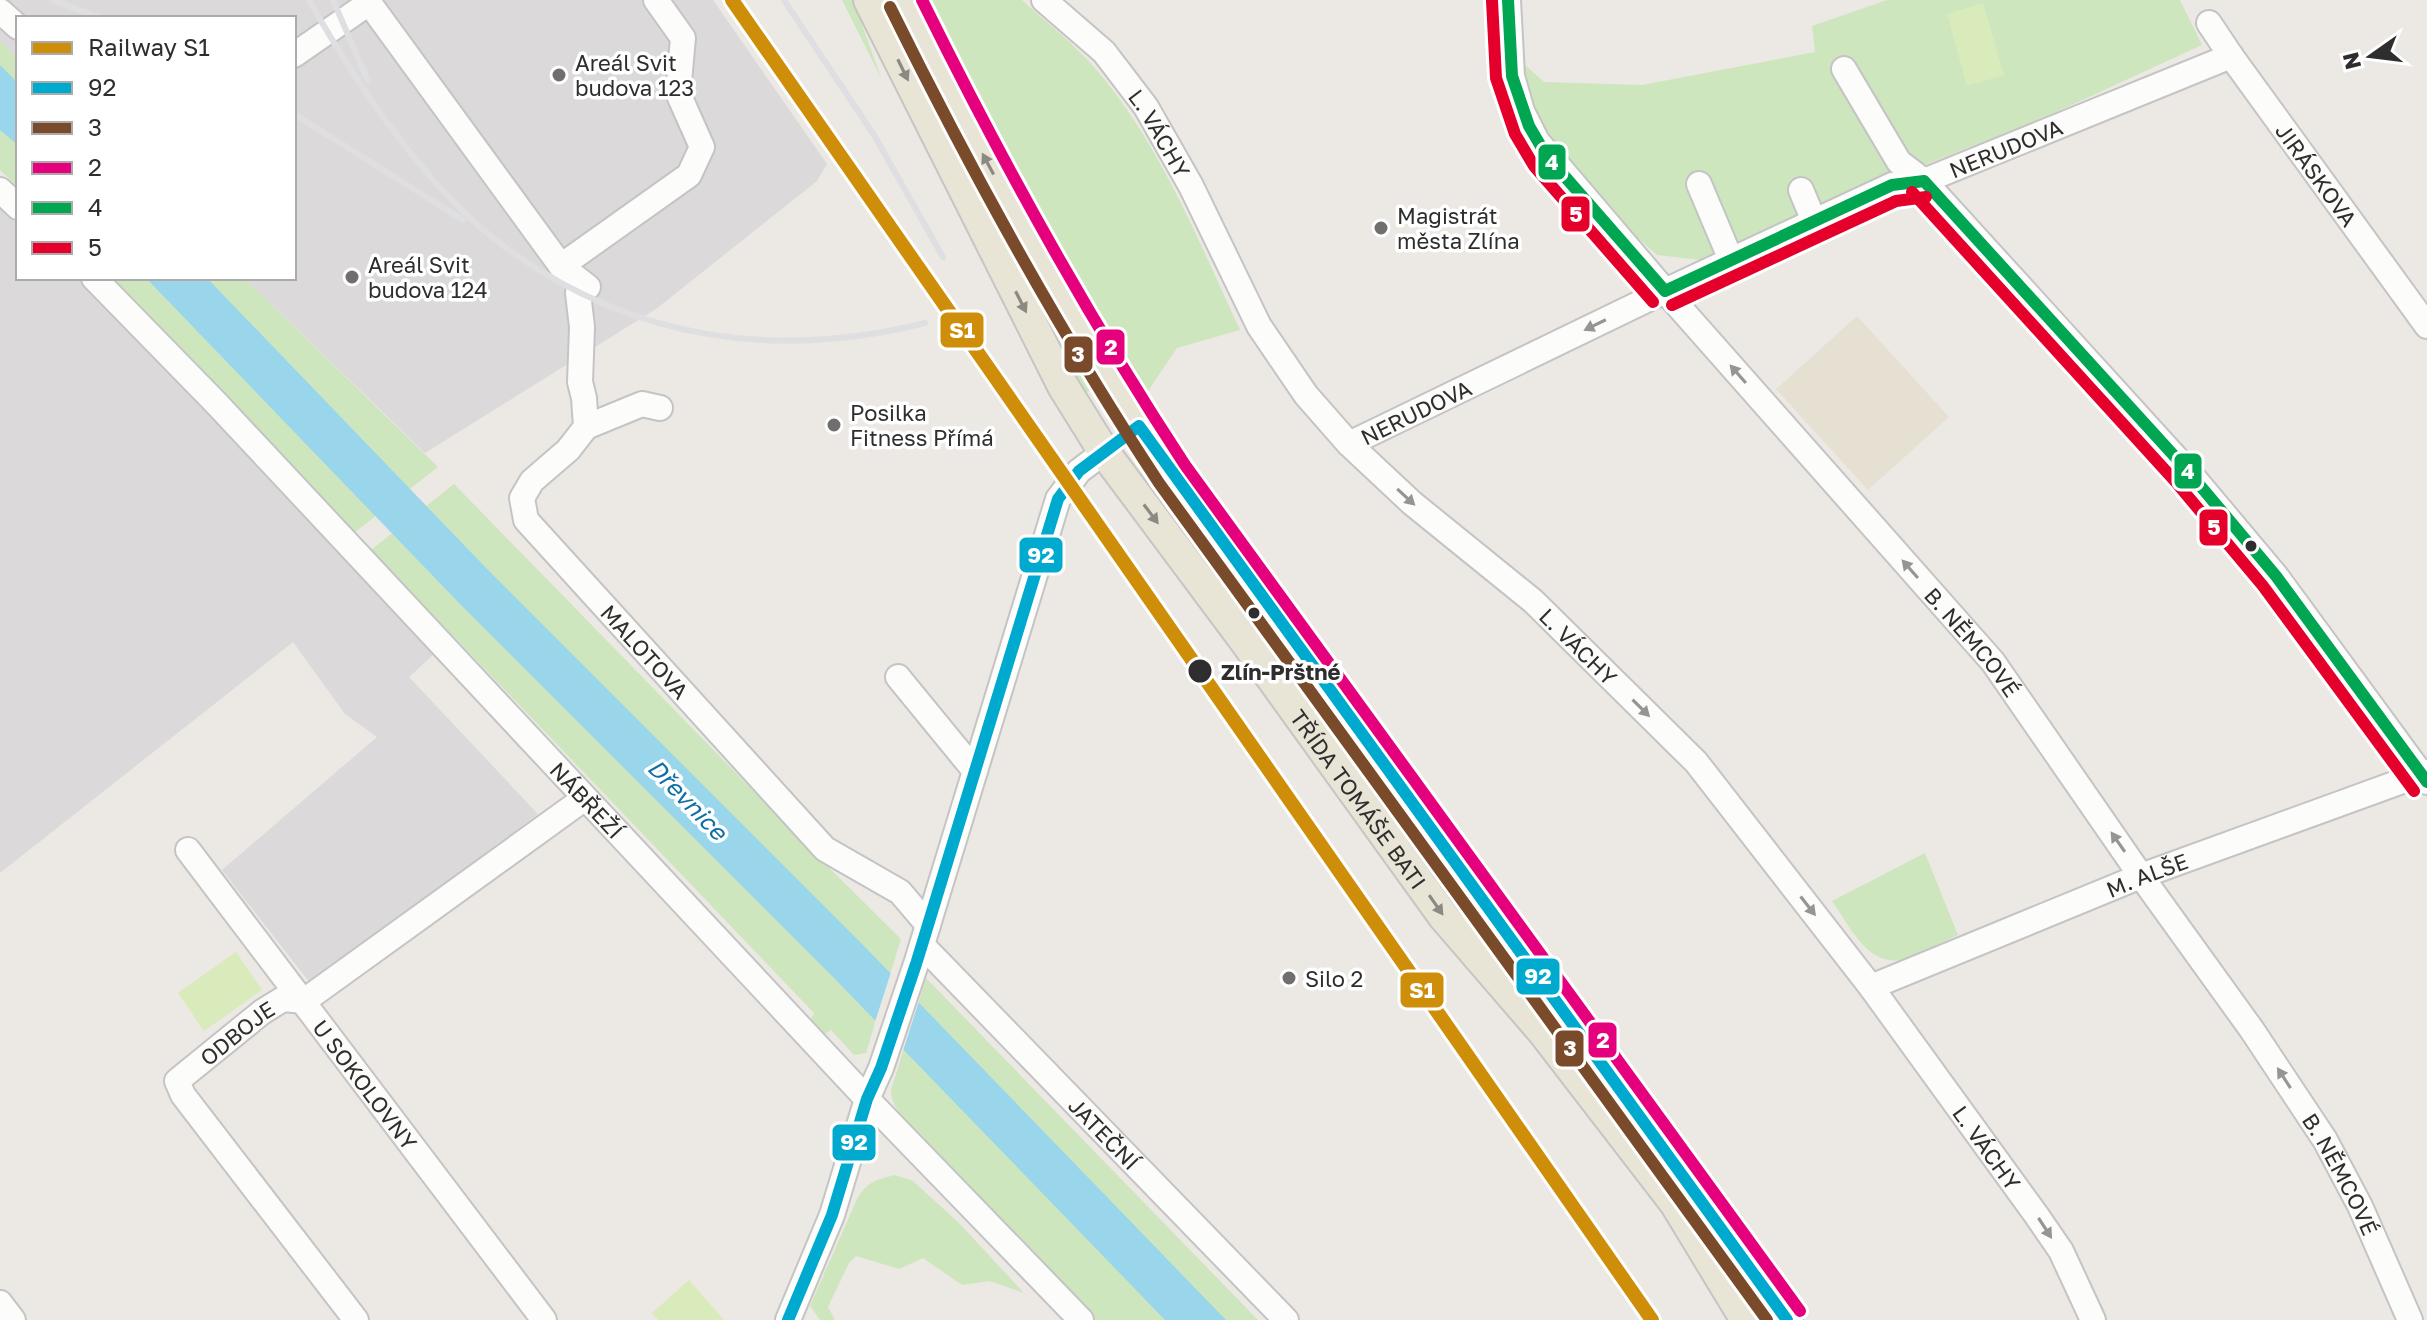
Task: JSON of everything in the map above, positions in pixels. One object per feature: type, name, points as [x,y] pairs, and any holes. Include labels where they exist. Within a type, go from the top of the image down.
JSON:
[{"type":"main road","name":"TŘÍDA TOMÁŠE BATI","points":[[869,0],[1063,386],[1104,452],[1444,917],[1544,1033],[1675,1203],[1746,1320]]},
{"type":"main road","name":"TŘÍDA TOMÁŠE BATI","points":[[904,0],[1035,254],[1139,426],[1787,1320]]},
{"type":"main road","points":[[1104,452],[1139,426]]},
{"type":"street","points":[[561,266],[689,175],[702,147],[678,93],[683,38],[656,0]]},
{"type":"street","name":"L. VÁCHY","points":[[1044,0],[1104,52],[1146,107],[1191,186],[1259,326],[1306,395],[1349,444],[1412,503],[1533,601],[1696,762],[1871,987],[2037,1216],[2061,1251],[2093,1320]]},
{"type":"street","name":"B. NĚMCOVÉ","points":[[1508,0],[1512,76],[1529,126],[1546,155],[1993,662],[2252,1030],[2325,1140],[2360,1206],[2410,1320]]},
{"type":"street","points":[[296,54],[368,2],[561,266],[588,287],[578,293],[582,327],[580,382],[586,427],[642,404],[660,408]]},
{"type":"street","points":[[0,11],[16,25]]},
{"type":"street","name":"JIRÁSKOVA","points":[[2209,23],[2427,326]]},
{"type":"street","name":"NERUDOVA","points":[[1349,444],[1892,185],[1924,181],[2231,56]]},
{"type":"street","points":[[1844,69],[1899,162],[1924,181],[2187,470],[2276,576],[2425,775]]},
{"type":"street","points":[[1699,184],[1731,260]]},
{"type":"street","points":[[0,190],[16,205]]},
{"type":"street","points":[[1801,190],[1814,221]]},
{"type":"street","name":"NÁBŘEŽÍ","points":[[96,280],[227,415],[867,1099],[1081,1320]]},
{"type":"street","name":"MALOTOVA","points":[[586,427],[568,450],[532,481],[522,498],[526,520],[825,849],[900,892],[922,944]]},
{"type":"street","points":[[788,1320],[832,1215],[867,1099],[881,1068],[922,944],[1058,499],[1079,471],[1104,452]]},
{"type":"street","points":[[898,677],[975,771]]},
{"type":"street","name":"M. ALŠE","points":[[1871,987],[2141,876],[2425,775]]},
{"type":"street","name":"ODBOJE","points":[[356,1320],[183,1095],[177,1081],[262,1012],[283,999],[304,1001],[585,798]]},
{"type":"street","name":"U SOKOLOVNY","points":[[188,850],[544,1320]]},
{"type":"street","name":"JATEČNÍ","points":[[922,944],[1286,1320]]},
{"type":"street","points":[[0,1303],[13,1320]]},
{"type":"shaded area","points":[[0,0],[713,0],[827,164],[817,181],[656,309],[425,453],[246,280],[296,280],[296,16],[16,16],[16,57],[0,41]]},
{"type":"shaded area","points":[[0,205],[16,219],[16,280],[79,280],[245,448],[370,582],[433,655],[409,677],[538,814],[310,983],[222,870],[377,737],[345,714],[293,642],[0,873]]},
{"type":"shaded area","points":[[1857,316],[1949,417],[1868,490],[1776,389]]},
{"type":"green space","points":[[842,0],[853,0],[882,80]]},
{"type":"green space","points":[[883,0],[890,0],[1094,379],[1094,389],[1087,392],[1082,390]]},
{"type":"green space","points":[[920,0],[1022,0],[1086,58],[1117,96],[1158,160],[1240,330],[1177,348],[1142,400],[1004,170]]},
{"type":"green space","points":[[1887,0],[2180,0],[2202,45],[2050,115],[1700,260],[1657,255],[1595,200],[1548,137],[1518,65],[1524,64],[1544,82],[1642,85],[1815,52],[1812,26]]},
{"type":"green space","points":[[1983,3],[2004,75],[1967,86],[1947,14]]},
{"type":"green space","points":[[0,41],[16,57],[16,185],[0,170]]},
{"type":"green space","points":[[110,280],[246,280],[438,467],[354,533]]},
{"type":"green space","points":[[1142,472],[1420,855],[1458,904],[1503,951],[1543,1007],[1540,1008],[1446,897],[1138,475]]},
{"type":"green space","points":[[454,484],[901,939],[866,1053],[854,1055],[831,1030],[825,1034],[811,1019],[814,1013],[371,550]]},
{"type":"green space","points":[[1925,853],[1958,935],[1900,960],[1878,956],[1860,941],[1832,901]]},
{"type":"green space","points":[[236,952],[262,990],[204,1031],[178,993]]},
{"type":"green space","points":[[926,978],[1258,1320],[1094,1320],[921,1143],[925,1138],[898,1110],[891,1090]]},
{"type":"green space","points":[[895,1175],[913,1181],[960,1224],[1024,1293],[990,1281],[962,1285],[923,1258],[899,1269],[856,1256],[849,1263],[828,1307],[835,1320],[820,1320],[810,1306],[857,1199],[872,1182]]},
{"type":"green space","points":[[689,1280],[724,1320],[658,1320],[652,1313]]},
{"type":"water","points":[[0,65],[16,81],[16,143],[0,130]]},
{"type":"water","name":"Dřevnice","points":[[148,280],[209,280],[490,572],[866,948],[1226,1320],[1165,1320],[835,979],[459,603]]},
{"type":"pier","points":[[892,969],[920,998],[902,1054],[874,1025]]},
{"type":"railway","points":[[52,0],[96,16]]},
{"type":"railway","points":[[309,0],[372,101],[423,168],[479,226],[509,250],[557,280],[606,305],[656,322],[708,334],[761,340],[815,340],[925,323]]},
{"type":"railway","points":[[333,0],[368,81]]},
{"type":"railway","points":[[784,0],[874,135],[943,257]]},
{"type":"railway","points":[[296,115],[463,220]]},
{"type":"rail line","name":"S1","points":[[732,0],[1652,1320]]},
{"type":"transit line","name":"2","points":[[922,0],[1046,237],[1185,465],[1800,1311]]},
{"type":"transit line","name":"4","points":[[1508,0],[1512,76],[1529,126],[1546,155],[1665,291]]},
{"type":"transit line","name":"5","points":[[1492,1],[1496,78],[1515,134],[1534,166],[1653,302]]},
{"type":"transit line","name":"3","points":[[890,7],[1017,249],[1159,483],[1767,1320]]},
{"type":"transit line","name":"4","points":[[1924,181],[2187,470],[2276,576],[2427,782]]},
{"type":"transit line","name":"4","points":[[1665,291],[1892,185],[1924,181]]},
{"type":"transit line","name":"5","points":[[1912,192],[2175,481],[2263,586],[2414,791]]},
{"type":"transit line","name":"5","points":[[1672,305],[1896,201],[1926,197]]},
{"type":"transit line","name":"92","points":[[917,961],[1058,499],[1079,471],[1139,426],[1787,1320]]},
{"type":"transit line","name":"92","points":[[788,1320],[832,1215],[867,1099],[881,1068],[916,964]]},
{"type":"place","name":"Areál Svit budova 123","points":[[559,75]]},
{"type":"place","name":"Magistrát města Zlína","points":[[1381,228]]},
{"type":"place","name":"Areál Svit budova 124","points":[[352,277]]},
{"type":"place","name":"Posilka Fitness Přímá","points":[[834,425]]},
{"type":"place","name":"Zlín-Prštné","points":[[1200,671]]},
{"type":"place","name":"Silo 2","points":[[1289,978]]}]
